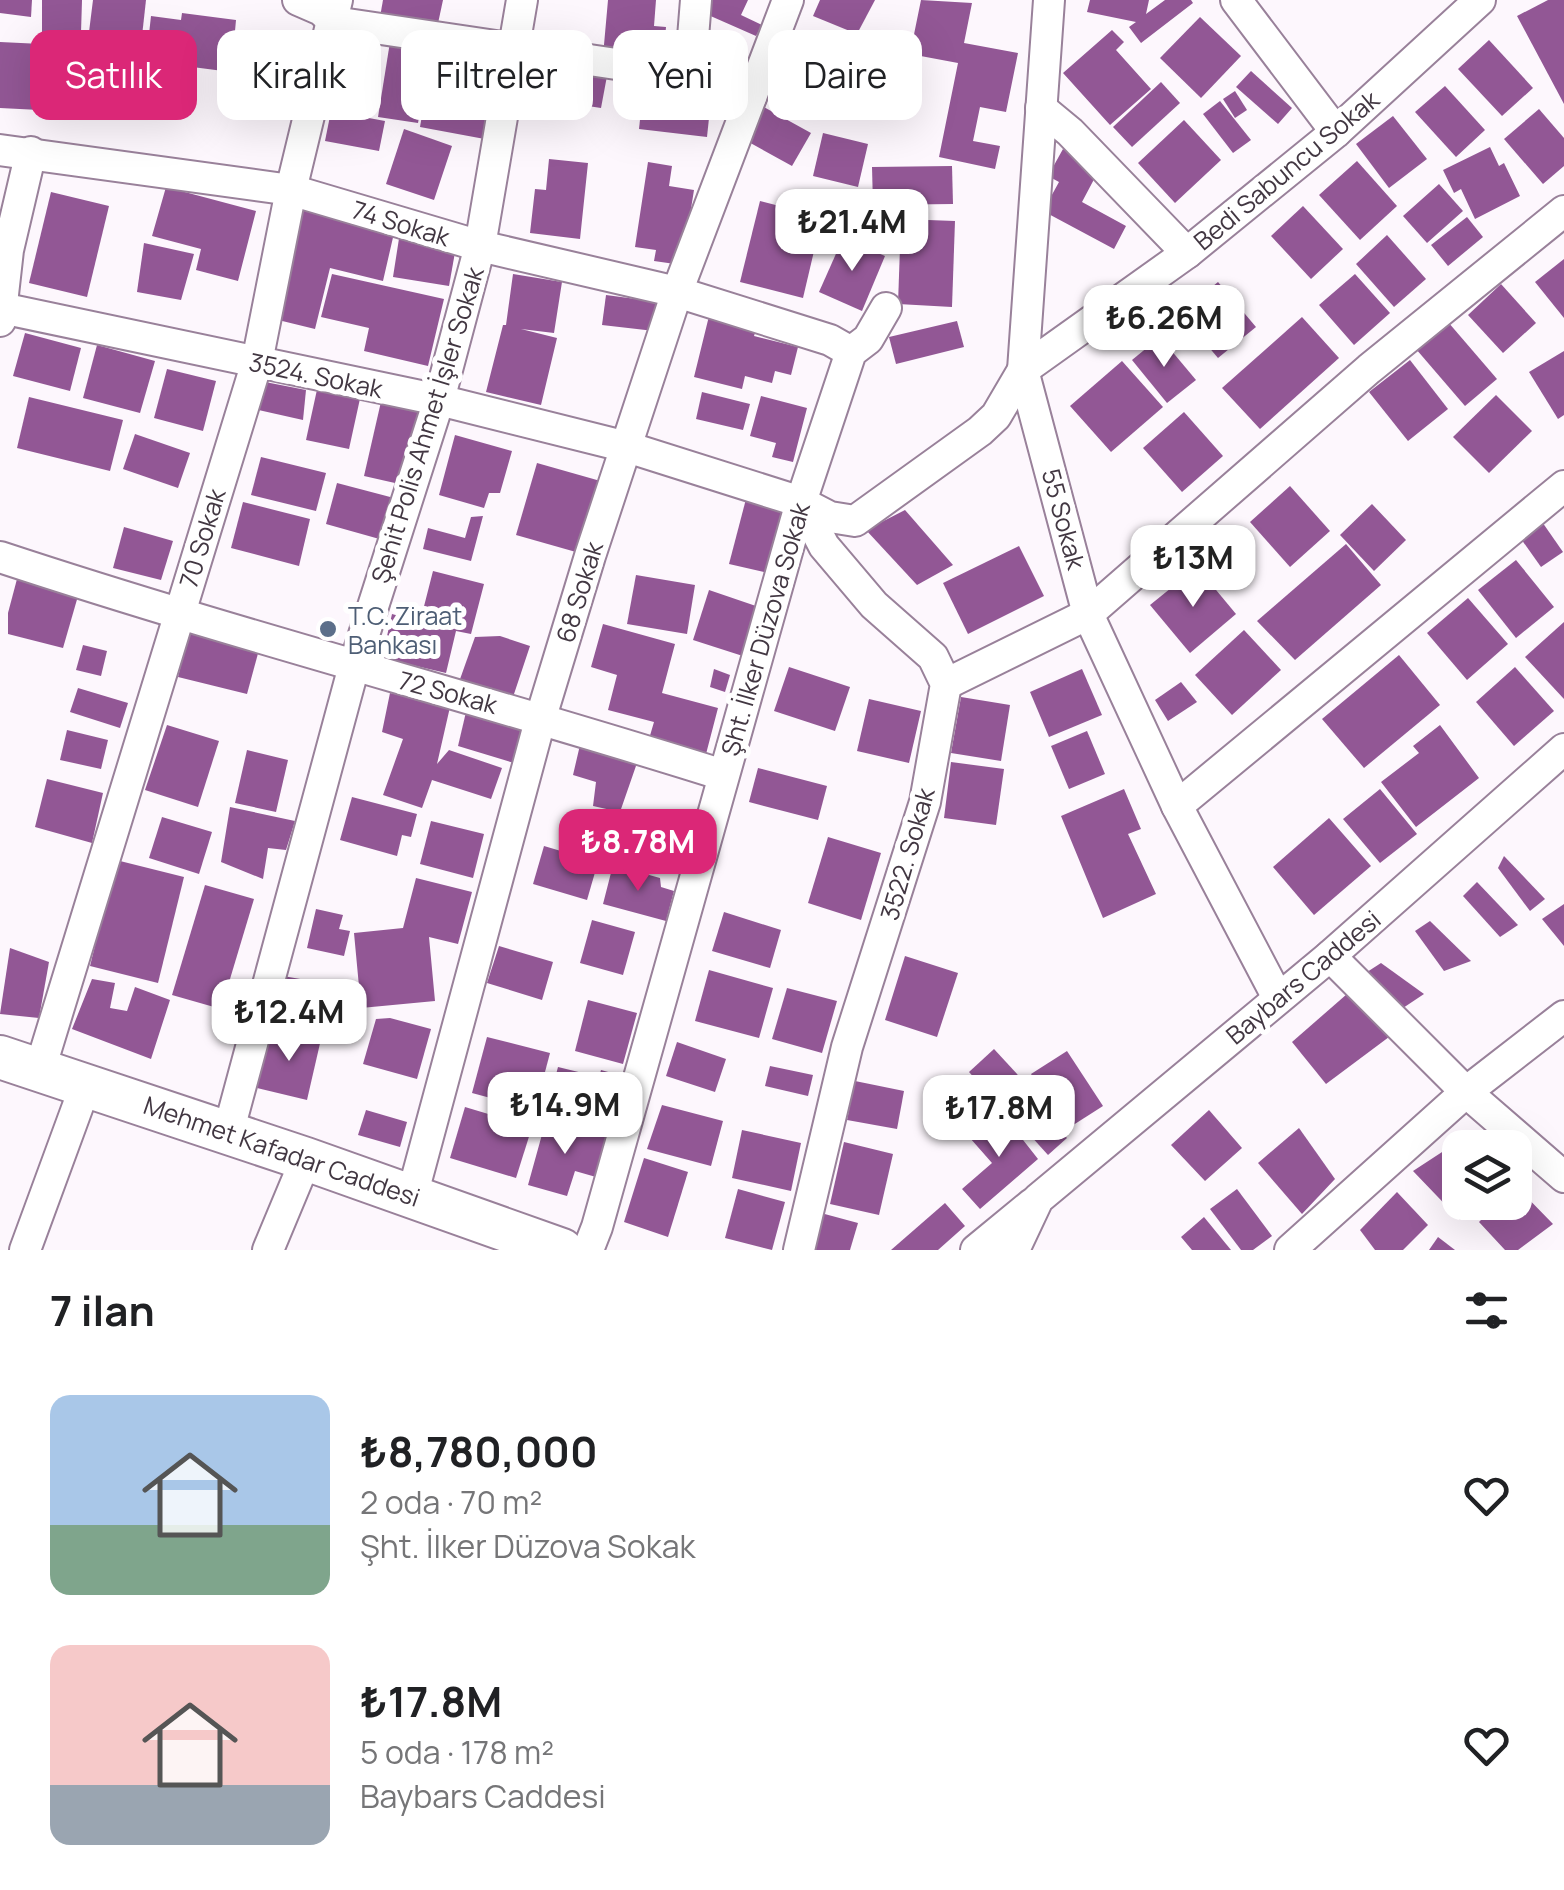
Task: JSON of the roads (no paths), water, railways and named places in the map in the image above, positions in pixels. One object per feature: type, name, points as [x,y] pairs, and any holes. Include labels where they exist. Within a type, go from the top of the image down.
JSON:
[{"type":"main road","name":"Mehmet Kafadar Caddesi","points":[[0,1056],[306,1158],[562,1250]]},
{"type":"street","points":[[298,0],[321,10],[422,30]]},
{"type":"street","name":"Şehit Polis Ahmet İşler Sokak","points":[[516,30],[522,0]]},
{"type":"street","points":[[694,30],[696,0]]},
{"type":"street","name":"68 Sokak","points":[[412,1196],[541,717],[677,292],[788,0]]},
{"type":"street","name":"55 Sokak","points":[[1049,0],[1023,370],[1088,614],[1177,806],[1278,998]]},
{"type":"street","points":[[1236,0],[1336,132]]},
{"type":"street","name":"Bedi Sabuncu Sokak","points":[[802,502],[830,516],[855,521],[980,431],[996,416],[1023,370],[1187,253],[1336,132],[1480,0]]},
{"type":"street","name":"70 Sokak","points":[[40,1069],[257,362],[291,190],[336,11]]},
{"type":"street","points":[[1042,108],[1187,253]]},
{"type":"street","name":"Şehit Polis Ahmet İşler Sokak","points":[[228,1133],[354,666],[438,400],[480,246],[501,120]]},
{"type":"street","name":"74 Sokak","points":[[0,150],[291,190],[480,246],[677,292],[830,340],[851,352]]},
{"type":"street","points":[[0,322],[8,250],[31,152]]},
{"type":"street","points":[[802,502],[824,546],[874,605],[933,657],[946,684],[1088,614],[1369,369],[1564,211]]},
{"type":"street","name":"3524. Sokak","points":[[1,308],[438,400],[627,447],[802,502]]},
{"type":"street","name":"Şht. İlker Düzova Sokak","points":[[588,1250],[802,502],[851,352],[868,339],[886,308]]},
{"type":"street","points":[[1177,806],[1564,486]]},
{"type":"street","name":"72 Sokak","points":[[0,557],[177,616],[541,717],[723,774]]},
{"type":"street","name":"3522. Sokak","points":[[800,1250],[848,1046],[925,802],[946,684]]},
{"type":"street","name":"Baybars Caddesi","points":[[976,1250],[1330,956],[1564,749]]},
{"type":"street","points":[[1330,956],[1466,1092],[1564,1177]]},
{"type":"street","points":[[1310,1244],[1466,1092],[1564,1016]]},
{"type":"street","points":[[25,1250],[86,1084]]},
{"type":"street","points":[[268,1250],[306,1158]]},
{"type":"street","name":"Baybars Caddesi","points":[[1014,1250],[1038,1199]]},
{"type":"place","name":"T.C. Ziraat Bankası","points":[[328,629]]}]
